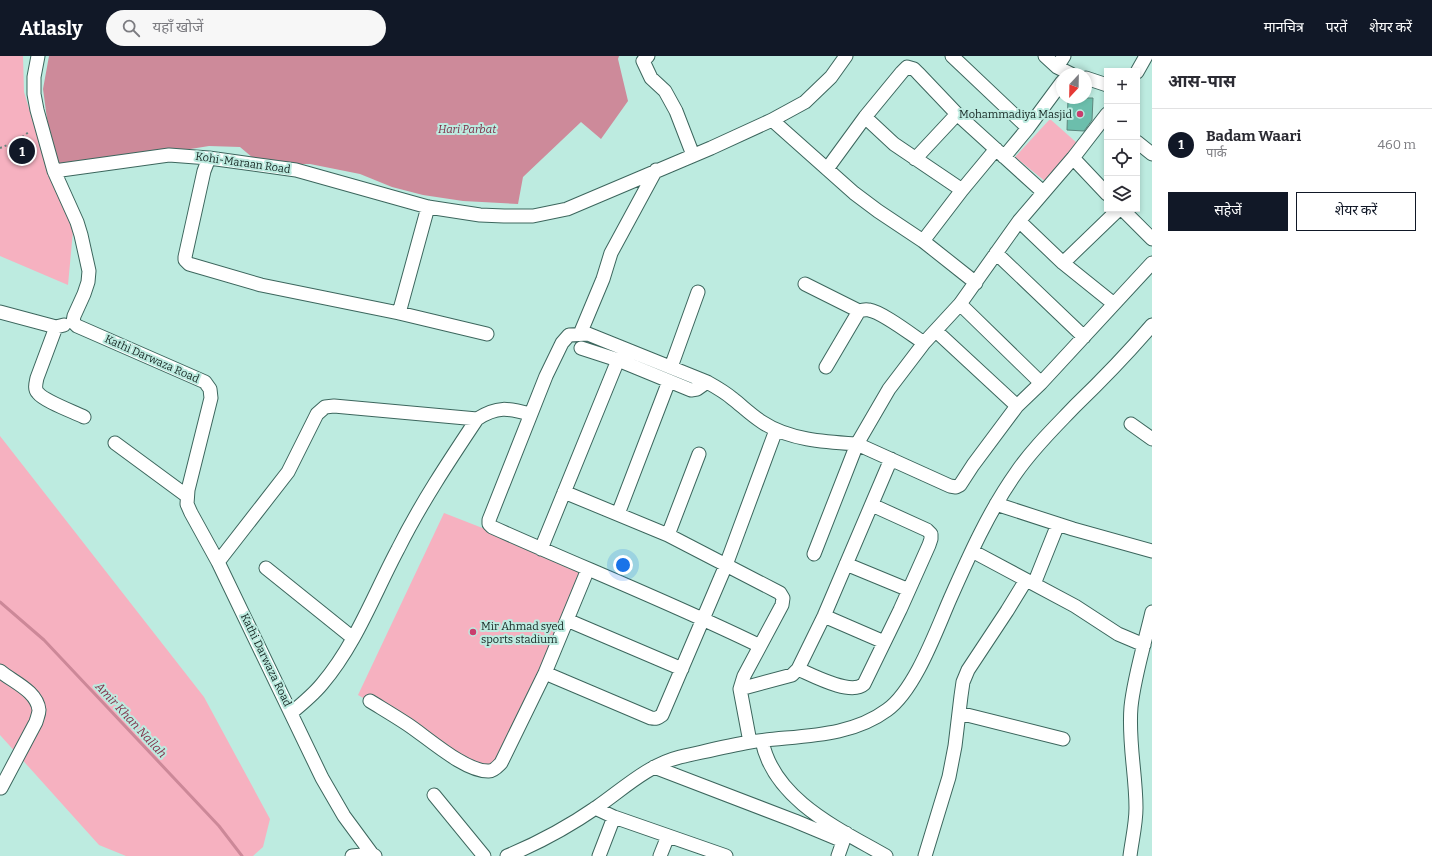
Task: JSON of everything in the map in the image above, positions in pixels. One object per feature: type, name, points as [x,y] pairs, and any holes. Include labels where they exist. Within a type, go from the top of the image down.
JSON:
[{"type":"street","points":[[0,312],[56,327],[73,322],[88,282],[89,271],[81,235],[77,222],[54,172],[40,122],[34,94],[34,77],[38,56]]},
{"type":"street","points":[[648,56],[643,61],[651,78],[666,92],[676,111],[693,155]]},
{"type":"street","name":"Kohi-Maraan Road","points":[[54,172],[169,155],[209,158],[296,170],[428,207],[480,215],[533,216],[567,209],[772,120],[805,102],[831,77],[846,56]]},
{"type":"street","points":[[952,56],[1028,128]]},
{"type":"street","points":[[1045,56],[1058,68]]},
{"type":"street","points":[[1064,56],[1065,68]]},
{"type":"street","points":[[1139,68],[1146,56],[1152,62]]},
{"type":"street","points":[[827,169],[865,117],[907,67],[914,69],[957,114],[1043,192]]},
{"type":"street","points":[[1092,80],[1104,84]]},
{"type":"street","points":[[923,241],[962,190],[1028,128],[1056,87]]},
{"type":"street","points":[[915,159],[957,114]]},
{"type":"street","points":[[865,117],[894,144],[962,190]]},
{"type":"street","points":[[772,120],[854,193],[923,241],[976,283]]},
{"type":"street","points":[[814,554],[857,444],[889,390],[924,343],[960,304],[1019,222],[1104,120]]},
{"type":"street","points":[[1140,144],[1152,154]]},
{"type":"street","points":[[209,158],[204,171],[184,257],[189,264],[261,285],[399,313],[487,334]]},
{"type":"street","points":[[1073,158],[1104,191]]},
{"type":"street","points":[[580,334],[603,279],[611,253],[656,170]]},
{"type":"street","points":[[399,313],[428,207]]},
{"type":"street","points":[[1063,263],[1118,212]]},
{"type":"street","points":[[1124,212],[1152,239]]},
{"type":"street","points":[[1019,222],[1063,263],[1114,304]]},
{"type":"street","points":[[996,253],[1084,337]]},
{"type":"street","points":[[760,646],[704,618],[541,549],[492,527],[489,524],[488,520],[546,376],[562,343],[569,335],[588,334],[707,382],[720,390],[760,421],[776,430],[794,436],[857,444],[950,486],[956,487],[960,485],[1017,406],[1041,383],[1152,263]]},
{"type":"street","points":[[805,284],[859,312],[868,310],[878,313],[924,343]]},
{"type":"street","points":[[671,367],[698,292]]},
{"type":"street","points":[[960,304],[1041,383]]},
{"type":"street","points":[[826,367],[859,312]]},
{"type":"street","name":"Kathi Darwaza Road","points":[[73,322],[77,326],[205,382],[210,389],[212,398],[187,496],[187,504],[218,562],[322,778],[344,816],[374,855]]},
{"type":"street","points":[[507,856],[522,853],[595,808],[654,767],[678,758],[756,742],[834,733],[874,719],[889,709],[902,695],[920,664],[972,551],[996,504],[1017,472],[1043,439],[1130,351],[1152,325]]},
{"type":"street","points":[[56,327],[36,378],[35,386],[38,393],[46,399],[84,417]]},
{"type":"street","points":[[936,331],[1017,406]]},
{"type":"street","points":[[581,348],[618,360],[694,390],[707,382]]},
{"type":"street","points":[[541,549],[618,360]]},
{"type":"street","points":[[618,514],[669,381]]},
{"type":"street","points":[[218,562],[288,472],[317,414],[325,407],[334,406],[477,418]]},
{"type":"street","points":[[291,713],[308,699],[322,684],[342,656],[353,638],[416,515],[477,418],[488,412],[501,409],[514,410],[530,414]]},
{"type":"street","points":[[1131,424],[1152,438]]},
{"type":"street","points":[[545,673],[656,719],[662,715],[726,565],[776,430]]},
{"type":"street","points":[[115,443],[187,496]]},
{"type":"street","points":[[668,535],[699,454]]},
{"type":"street","points":[[740,689],[792,675],[798,670],[824,616],[891,459]]},
{"type":"street","points":[[564,492],[668,535],[780,593],[783,598],[779,613],[744,676],[740,689],[742,703],[756,742],[765,755],[771,768],[794,797],[845,837]]},
{"type":"street","points":[[996,504],[1058,524],[1152,551]]},
{"type":"street","points":[[798,670],[845,687],[860,687],[864,684],[909,590],[929,545],[931,534],[927,530],[872,505]]},
{"type":"street","points":[[925,856],[949,777],[963,682],[973,660],[1007,611],[1030,582],[1058,524]]},
{"type":"street","points":[[972,551],[1093,617],[1118,634],[1144,645]]},
{"type":"street","points":[[846,564],[909,590]]},
{"type":"street","points":[[266,568],[353,638]]},
{"type":"street","points":[[370,701],[461,761],[479,770],[490,772],[501,763],[545,673],[588,569]]},
{"type":"street","points":[[1130,856],[1135,826],[1136,807],[1131,707],[1152,612]]},
{"type":"street","points":[[824,616],[884,642]]},
{"type":"street","points":[[567,620],[682,669]]},
{"type":"street","points":[[0,671],[29,691],[37,701],[39,711],[36,722],[2,788]]},
{"type":"street","points":[[959,713],[1063,739]]},
{"type":"street","points":[[654,767],[795,821],[845,837],[886,856]]},
{"type":"street","points":[[434,795],[484,856]]},
{"type":"street","points":[[595,808],[614,817],[726,856]]},
{"type":"street","points":[[600,856],[614,817]]},
{"type":"street","points":[[660,856],[668,836]]},
{"type":"street","points":[[838,856],[845,837]]},
{"type":"street","points":[[352,856],[374,855]]},
{"type":"path","points":[[0,148],[17,141],[40,122]]},
{"type":"shaded area","points":[[0,56],[23,56],[24,92],[33,122],[73,231],[68,285],[0,256]]},
{"type":"shaded area","points":[[1050,119],[1077,143],[1046,182],[1015,157]]},
{"type":"shaded area","points":[[0,436],[204,697],[270,819],[263,847],[253,856],[126,856],[99,845],[0,735]]},
{"type":"shaded area","name":"Mir Ahmad syed sports stadium","points":[[444,513],[588,569],[490,772],[358,695]]},
{"type":"green space","name":"Hari Parbat","points":[[49,56],[619,56],[618,59],[628,101],[601,139],[581,122],[523,177],[518,204],[463,201],[423,195],[392,187],[360,174],[310,164],[260,164],[240,147],[209,146],[54,171],[43,89]]},
{"type":"building","name":"Mohammadiya Masjid","points":[[1093,98],[1092,120],[1084,131],[1067,130],[1068,104],[1092,104]]},
{"type":"waterway","name":"Amir Khan Nallah","points":[[0,602],[44,640],[219,826],[242,856]]},
{"type":"place","name":"Mohammadiya Masjid","points":[[1080,114]]},
{"type":"place","name":"Badam Waari","points":[[22,151]]},
{"type":"place","name":"Mir Ahmad syed sports stadium","points":[[473,632]]}]
